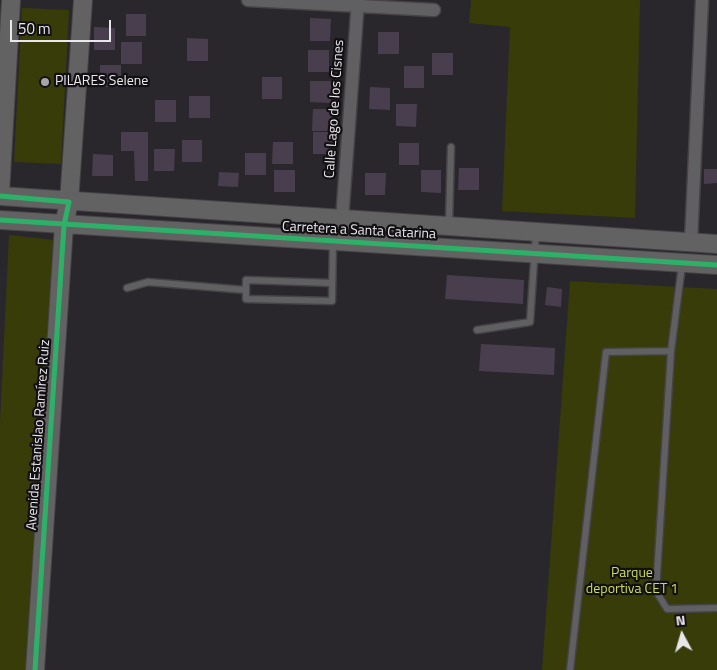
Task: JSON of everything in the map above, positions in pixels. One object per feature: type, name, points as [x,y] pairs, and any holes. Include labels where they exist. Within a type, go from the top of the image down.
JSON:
[{"type":"main road","points":[[0,195],[11,0]]},
{"type":"main road","name":"Avenida Estanislao Ramírez Ruiz","points":[[35,670],[64,225],[69,202],[83,0]]},
{"type":"main road","name":"Carretera a Santa Catarina","points":[[0,195],[69,202],[342,220],[536,230],[717,244]]},
{"type":"main road","name":"Carretera a Santa Catarina","points":[[0,220],[717,264]]},
{"type":"street","points":[[248,0],[358,3],[434,10]]},
{"type":"street","points":[[691,242],[702,0]]},
{"type":"street","name":"Calle Lago de los Cisnes","points":[[342,220],[358,3]]},
{"type":"lane","points":[[449,226],[451,147]]},
{"type":"lane","points":[[477,330],[530,322],[536,230]]},
{"type":"lane","points":[[332,282],[246,280],[246,299],[332,301],[334,240]]},
{"type":"lane","points":[[682,262],[671,351],[656,591],[667,609],[717,608]]},
{"type":"lane","points":[[127,288],[148,282],[246,290]]},
{"type":"lane","points":[[570,670],[606,352],[671,351]]},
{"type":"green space","points":[[471,0],[640,0],[635,218],[502,211],[510,27],[469,23]]},
{"type":"green space","points":[[22,8],[69,10],[61,164],[14,162]]},
{"type":"green space","points":[[9,235],[55,240],[28,670],[0,670],[0,423]]},
{"type":"green space","name":"Parque deportiva CET 1","points":[[570,281],[717,289],[717,670],[542,670]]},
{"type":"building","points":[[126,14],[146,14],[146,36],[126,36]]},
{"type":"building","points":[[310,18],[331,19],[330,41],[310,41]]},
{"type":"building","points":[[94,27],[115,28],[115,50],[94,50]]},
{"type":"building","points":[[378,32],[399,32],[399,54],[378,54]]},
{"type":"building","points":[[187,38],[208,39],[208,61],[187,61]]},
{"type":"building","points":[[121,42],[142,42],[142,64],[121,64]]},
{"type":"building","points":[[308,50],[329,50],[329,72],[308,72]]},
{"type":"building","points":[[432,53],[453,53],[453,75],[432,75]]},
{"type":"building","points":[[100,65],[121,65],[121,87],[100,87]]},
{"type":"building","points":[[404,66],[424,66],[424,88],[404,88]]},
{"type":"building","points":[[262,77],[282,77],[282,99],[262,99]]},
{"type":"building","points":[[310,81],[331,81],[331,103],[310,102]]},
{"type":"building","points":[[370,87],[390,88],[390,110],[369,109]]},
{"type":"building","points":[[189,96],[210,96],[210,118],[189,118]]},
{"type":"building","points":[[155,100],[176,100],[176,122],[155,122]]},
{"type":"building","points":[[396,104],[417,104],[416,127],[396,126]]},
{"type":"building","points":[[313,109],[333,109],[333,131],[312,131]]},
{"type":"building","points":[[121,132],[148,132],[148,181],[135,181],[134,151],[121,151]]},
{"type":"building","points":[[313,132],[333,132],[333,154],[313,154]]},
{"type":"building","points":[[182,140],[202,140],[202,162],[182,162]]},
{"type":"building","points":[[273,142],[293,142],[293,164],[272,164]]},
{"type":"building","points":[[399,143],[419,143],[419,165],[399,165]]},
{"type":"building","points":[[154,149],[175,149],[174,171],[154,171]]},
{"type":"building","points":[[245,153],[266,153],[266,175],[245,175]]},
{"type":"building","points":[[93,154],[113,155],[113,176],[92,176]]},
{"type":"building","points":[[459,168],[479,168],[479,190],[458,190]]},
{"type":"building","points":[[704,169],[717,169],[717,183],[704,184]]},
{"type":"building","points":[[274,170],[295,170],[295,192],[274,192]]},
{"type":"building","points":[[421,170],[441,170],[441,193],[421,192]]},
{"type":"building","points":[[219,172],[239,173],[238,187],[218,186]]},
{"type":"building","points":[[365,173],[386,173],[385,195],[365,195]]},
{"type":"building","points":[[447,275],[524,280],[523,304],[445,299]]},
{"type":"building","points":[[547,287],[562,289],[561,307],[545,305]]},
{"type":"building","points":[[481,344],[555,348],[554,375],[479,371]]},
{"type":"cycle path","points":[[0,196],[69,202],[64,225],[35,670]]},
{"type":"cycle path","points":[[0,220],[717,265]]},
{"type":"place","name":"PILARES Selene","points":[[45,82]]}]
